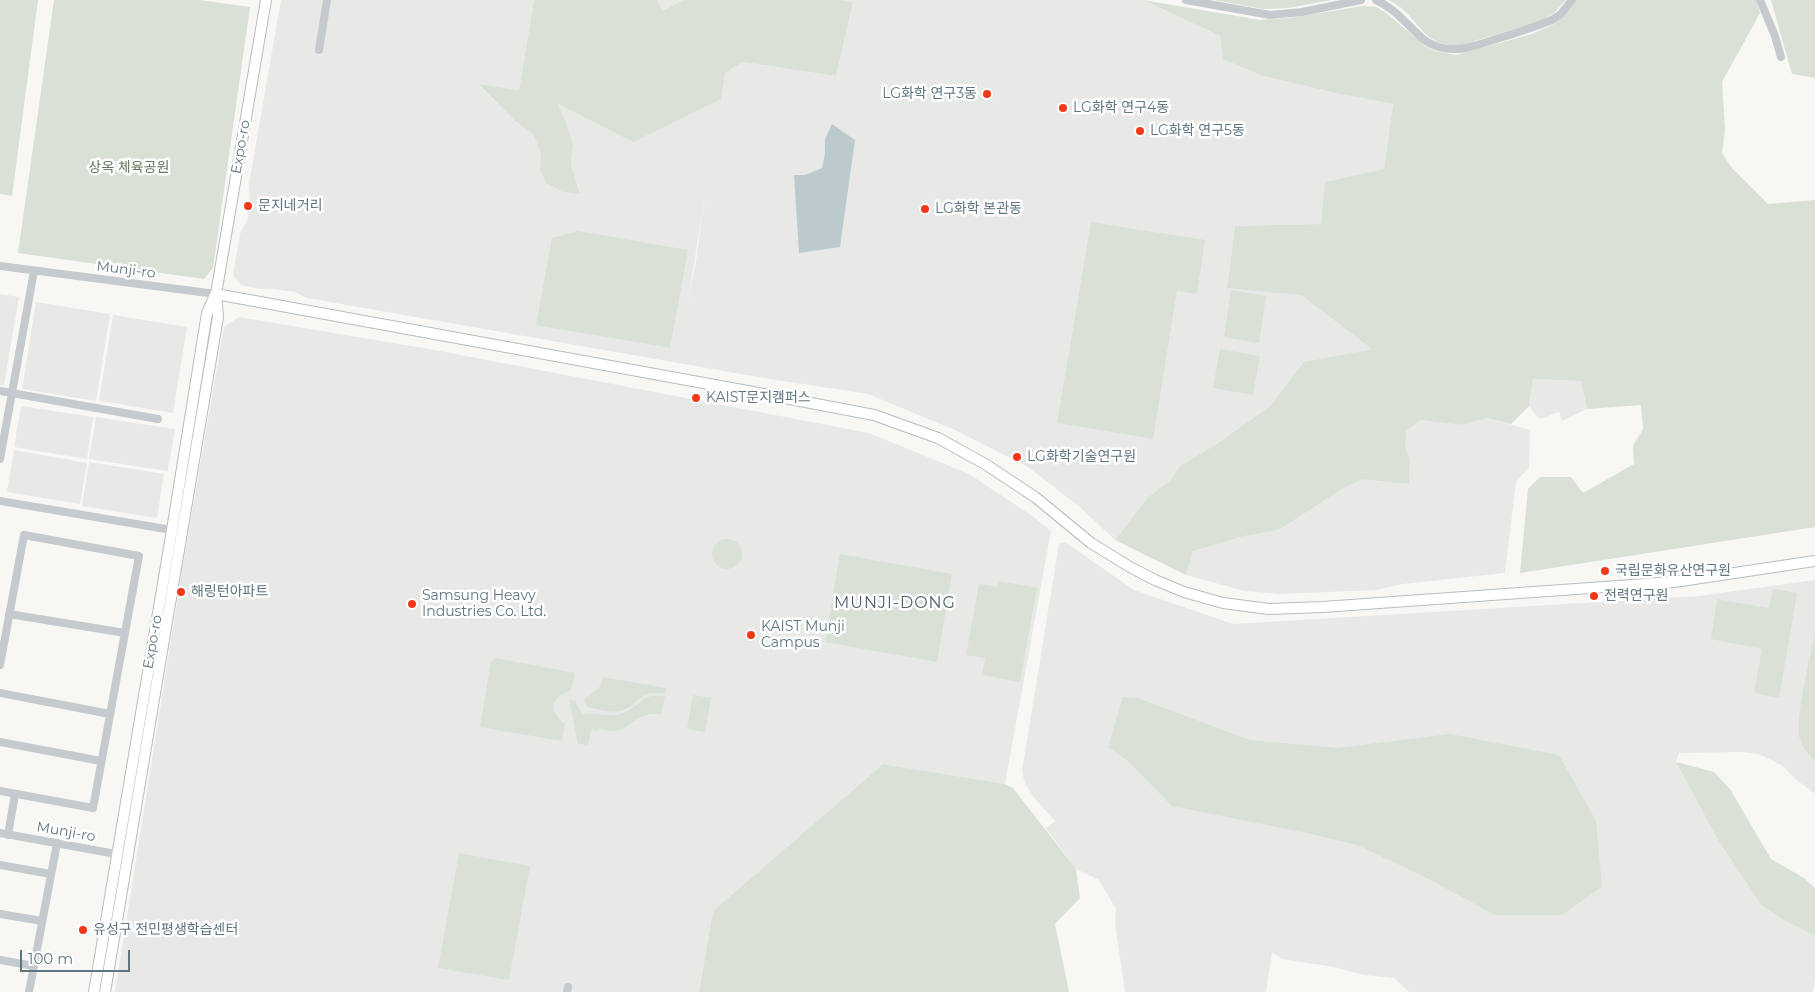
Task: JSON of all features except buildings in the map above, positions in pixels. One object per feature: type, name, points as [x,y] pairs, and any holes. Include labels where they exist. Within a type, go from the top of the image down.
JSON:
[{"type":"main road","name":"Expo-ro","points":[[94,992],[122,856],[218,317],[216,294],[266,0]]},
{"type":"main road","name":"Expo-ro","points":[[104,992],[122,856],[172,530],[207,313],[216,294]]},
{"type":"main road","points":[[216,294],[874,415],[938,438],[985,464],[1035,497],[1091,543],[1130,567],[1184,592],[1223,602],[1269,609],[1323,607],[1674,582],[1815,561]]},
{"type":"main road","points":[[1784,566],[1815,558]]},
{"type":"street","points":[[319,50],[328,0]]},
{"type":"street","points":[[1186,0],[1270,15],[1302,12],[1361,0]]},
{"type":"street","points":[[1376,0],[1396,12],[1432,45],[1450,50],[1487,42],[1552,20],[1561,14],[1572,0]]},
{"type":"street","points":[[1760,0],[1775,36],[1780,57]]},
{"type":"street","name":"Munji-ro","points":[[0,266],[216,294]]},
{"type":"street","points":[[0,459],[34,271]]},
{"type":"street","points":[[0,391],[158,419]]},
{"type":"street","points":[[0,501],[172,530]]},
{"type":"street","points":[[0,665],[24,535],[139,556],[93,808],[0,792]]},
{"type":"street","points":[[9,614],[125,633]]},
{"type":"street","points":[[0,693],[110,714]]},
{"type":"street","points":[[0,742],[102,761]]},
{"type":"street","points":[[4,834],[16,794]]},
{"type":"street","name":"Munji-ro","points":[[4,834],[122,856]]},
{"type":"street","points":[[30,992],[57,843]]},
{"type":"street","points":[[0,866],[51,874]]},
{"type":"street","points":[[0,914],[42,921]]},
{"type":"street","points":[[0,960],[34,966]]},
{"type":"shaded area","points":[[281,0],[325,0],[317,54],[321,55],[330,0],[534,0],[519,90],[478,85],[514,120],[533,134],[541,153],[540,169],[580,194],[571,165],[573,144],[565,119],[556,103],[725,73],[743,62],[836,76],[853,4],[842,0],[1143,0],[1220,36],[1223,59],[1260,75],[1335,93],[1393,104],[1384,169],[1326,182],[1321,224],[1235,226],[1227,287],[1301,295],[1373,349],[1304,362],[1269,407],[1218,443],[1180,466],[1170,481],[1148,497],[1115,540],[1081,508],[1028,467],[955,430],[868,394],[764,378],[307,298],[295,292],[260,289],[241,285],[233,275],[240,234],[248,218],[250,203],[249,184]],"holes":[[[705,196],[696,261],[688,302]]]},
{"type":"shaded area","points":[[657,0],[684,0],[662,11]]},
{"type":"shaded area","points":[[832,124],[855,140],[840,247],[799,253],[794,175],[805,175],[822,168],[825,154],[825,139]]},
{"type":"shaded area","points":[[0,294],[19,297],[4,385],[0,385]]},
{"type":"shaded area","points":[[36,302],[110,314],[96,401],[22,389]]},
{"type":"shaded area","points":[[113,315],[187,327],[173,413],[99,401]]},
{"type":"shaded area","points":[[239,317],[440,351],[869,433],[969,474],[1031,515],[1051,531],[1005,784],[883,764],[713,911],[699,992],[115,992],[184,558],[224,327]]},
{"type":"shaded area","points":[[1533,379],[1581,381],[1587,409],[1562,421],[1559,412],[1539,419],[1529,406]]},
{"type":"shaded area","points":[[21,406],[93,417],[87,459],[14,447]]},
{"type":"shaded area","points":[[96,417],[175,429],[168,471],[89,459]]},
{"type":"shaded area","points":[[1487,418],[1530,430],[1529,467],[1516,482],[1505,573],[1403,584],[1377,590],[1279,594],[1245,591],[1186,575],[1193,551],[1245,536],[1279,530],[1342,489],[1363,478],[1409,484],[1410,459],[1405,448],[1405,431],[1420,420],[1462,425]]},
{"type":"shaded area","points":[[14,450],[87,463],[80,504],[7,492]]},
{"type":"shaded area","points":[[89,462],[164,474],[157,518],[82,506]]},
{"type":"shaded area","points":[[1065,542],[1134,590],[1233,624],[1698,596],[1815,580],[1815,794],[1794,778],[1783,766],[1759,754],[1743,752],[1679,753],[1676,762],[1718,840],[1761,905],[1815,935],[1815,978],[1813,992],[1409,992],[1394,978],[1364,975],[1334,967],[1282,959],[1272,952],[1266,992],[1125,992],[1115,923],[1116,909],[1099,880],[1076,869],[1046,828],[1055,821],[1035,799],[1025,784],[1022,771],[1059,544]]},
{"type":"green space","points":[[0,0],[38,0],[12,196],[0,194]]},
{"type":"green space","name":"상옥 체육공원","points":[[54,0],[199,0],[250,7],[213,268],[204,279],[18,253]]},
{"type":"green space","points":[[534,0],[657,0],[662,11],[684,0],[842,0],[853,3],[836,76],[743,62],[725,73],[721,99],[633,142],[557,103],[565,119],[573,144],[571,165],[580,194],[563,192],[546,183],[540,169],[541,153],[533,134],[514,120],[478,84],[519,90]]},
{"type":"green space","points":[[1143,0],[1260,20],[1290,18],[1363,6],[1376,7],[1385,12],[1425,46],[1435,51],[1456,55],[1532,34],[1554,24],[1566,14],[1577,0],[1756,0],[1760,13],[1722,82],[1725,129],[1722,153],[1732,168],[1768,204],[1815,200],[1815,527],[1520,573],[1528,489],[1540,477],[1571,477],[1583,493],[1634,464],[1633,446],[1643,429],[1641,405],[1587,409],[1581,381],[1533,379],[1529,406],[1511,424],[1487,418],[1462,425],[1420,420],[1406,431],[1405,448],[1410,459],[1409,484],[1363,479],[1342,489],[1279,530],[1245,536],[1193,551],[1186,575],[1115,540],[1148,497],[1170,481],[1180,466],[1218,443],[1269,407],[1304,362],[1372,349],[1301,295],[1227,288],[1235,226],[1321,224],[1325,182],[1384,169],[1393,104],[1335,93],[1260,75],[1223,59],[1220,36]]},
{"type":"green space","points":[[1214,0],[1332,0],[1288,8],[1263,9]]},
{"type":"green space","points":[[1389,0],[1566,0],[1553,14],[1541,21],[1458,46],[1440,43],[1428,36],[1404,10]]},
{"type":"green space","points":[[1771,0],[1815,0],[1815,78],[1792,74]]},
{"type":"green space","points":[[1091,222],[1205,240],[1197,294],[1177,291],[1153,439],[1057,423]]},
{"type":"green space","points":[[578,231],[688,250],[670,348],[536,325],[552,238]]},
{"type":"green space","points":[[1231,290],[1266,296],[1259,343],[1224,337]]},
{"type":"green space","points":[[1220,349],[1260,356],[1253,395],[1213,388]]},
{"type":"green space","points":[[727,539],[738,543],[742,554],[738,565],[727,569],[716,565],[712,554],[716,543]]},
{"type":"green space","points":[[840,554],[952,574],[937,662],[825,642]]},
{"type":"green space","points":[[999,581],[1037,588],[1020,682],[982,675],[985,658],[966,655],[979,584],[997,587]]},
{"type":"green space","points":[[1773,589],[1797,593],[1779,698],[1754,693],[1762,649],[1711,639],[1717,599],[1769,608]]},
{"type":"green space","points":[[1815,632],[1815,761],[1802,745],[1799,718]]},
{"type":"green space","points":[[496,658],[575,673],[571,691],[564,693],[555,700],[554,705],[556,714],[565,724],[562,741],[480,727],[491,661]]},
{"type":"green space","points":[[603,677],[666,688],[665,694],[644,695],[629,707],[614,712],[587,707],[584,699],[599,688]]},
{"type":"green space","points":[[693,695],[711,698],[705,732],[687,729]]},
{"type":"green space","points":[[651,696],[665,696],[661,714],[649,714],[637,719],[623,729],[614,731],[591,730],[588,745],[578,744],[569,699],[575,701],[583,715],[614,715],[628,711]]},
{"type":"green space","points":[[1123,697],[1138,698],[1250,740],[1337,748],[1450,734],[1559,755],[1596,821],[1602,887],[1562,915],[1495,915],[1425,877],[1357,845],[1172,806],[1129,762],[1108,747]]},
{"type":"green space","points":[[1676,762],[1714,772],[1730,789],[1771,859],[1804,878],[1815,888],[1815,935],[1787,922],[1761,905],[1718,840]]},
{"type":"green space","points":[[883,764],[1005,784],[1013,788],[1076,869],[1080,898],[1055,924],[1069,992],[699,992],[713,911]]},
{"type":"green space","points":[[459,853],[530,866],[509,980],[438,968]]},
{"type":"place","name":"LG화학 연구3동","points":[[987,94]]},
{"type":"place","name":"LG화학 연구4동","points":[[1063,108]]},
{"type":"place","name":"LG화학 연구5동","points":[[1140,131]]},
{"type":"place","name":"문지네거리","points":[[248,206]]},
{"type":"place","name":"LG화학 본관동","points":[[925,209]]},
{"type":"place","name":"KAIST문지캠퍼스","points":[[696,398]]},
{"type":"place","name":"LG화학기술연구원","points":[[1017,457]]},
{"type":"place","name":"국립문화유산연구원","points":[[1605,571]]},
{"type":"place","name":"해링턴아파트","points":[[181,592]]},
{"type":"place","name":"전력연구원","points":[[1594,596]]},
{"type":"place","name":"Samsung Heavy Industries Co. Ltd.","points":[[412,604]]},
{"type":"place","name":"KAIST Munji Campus","points":[[751,635]]},
{"type":"place","name":"유성구 전민평생학습센터","points":[[83,930]]},
{"type":"district","name":"MUNJI-DONG","points":[[895,603]]}]
